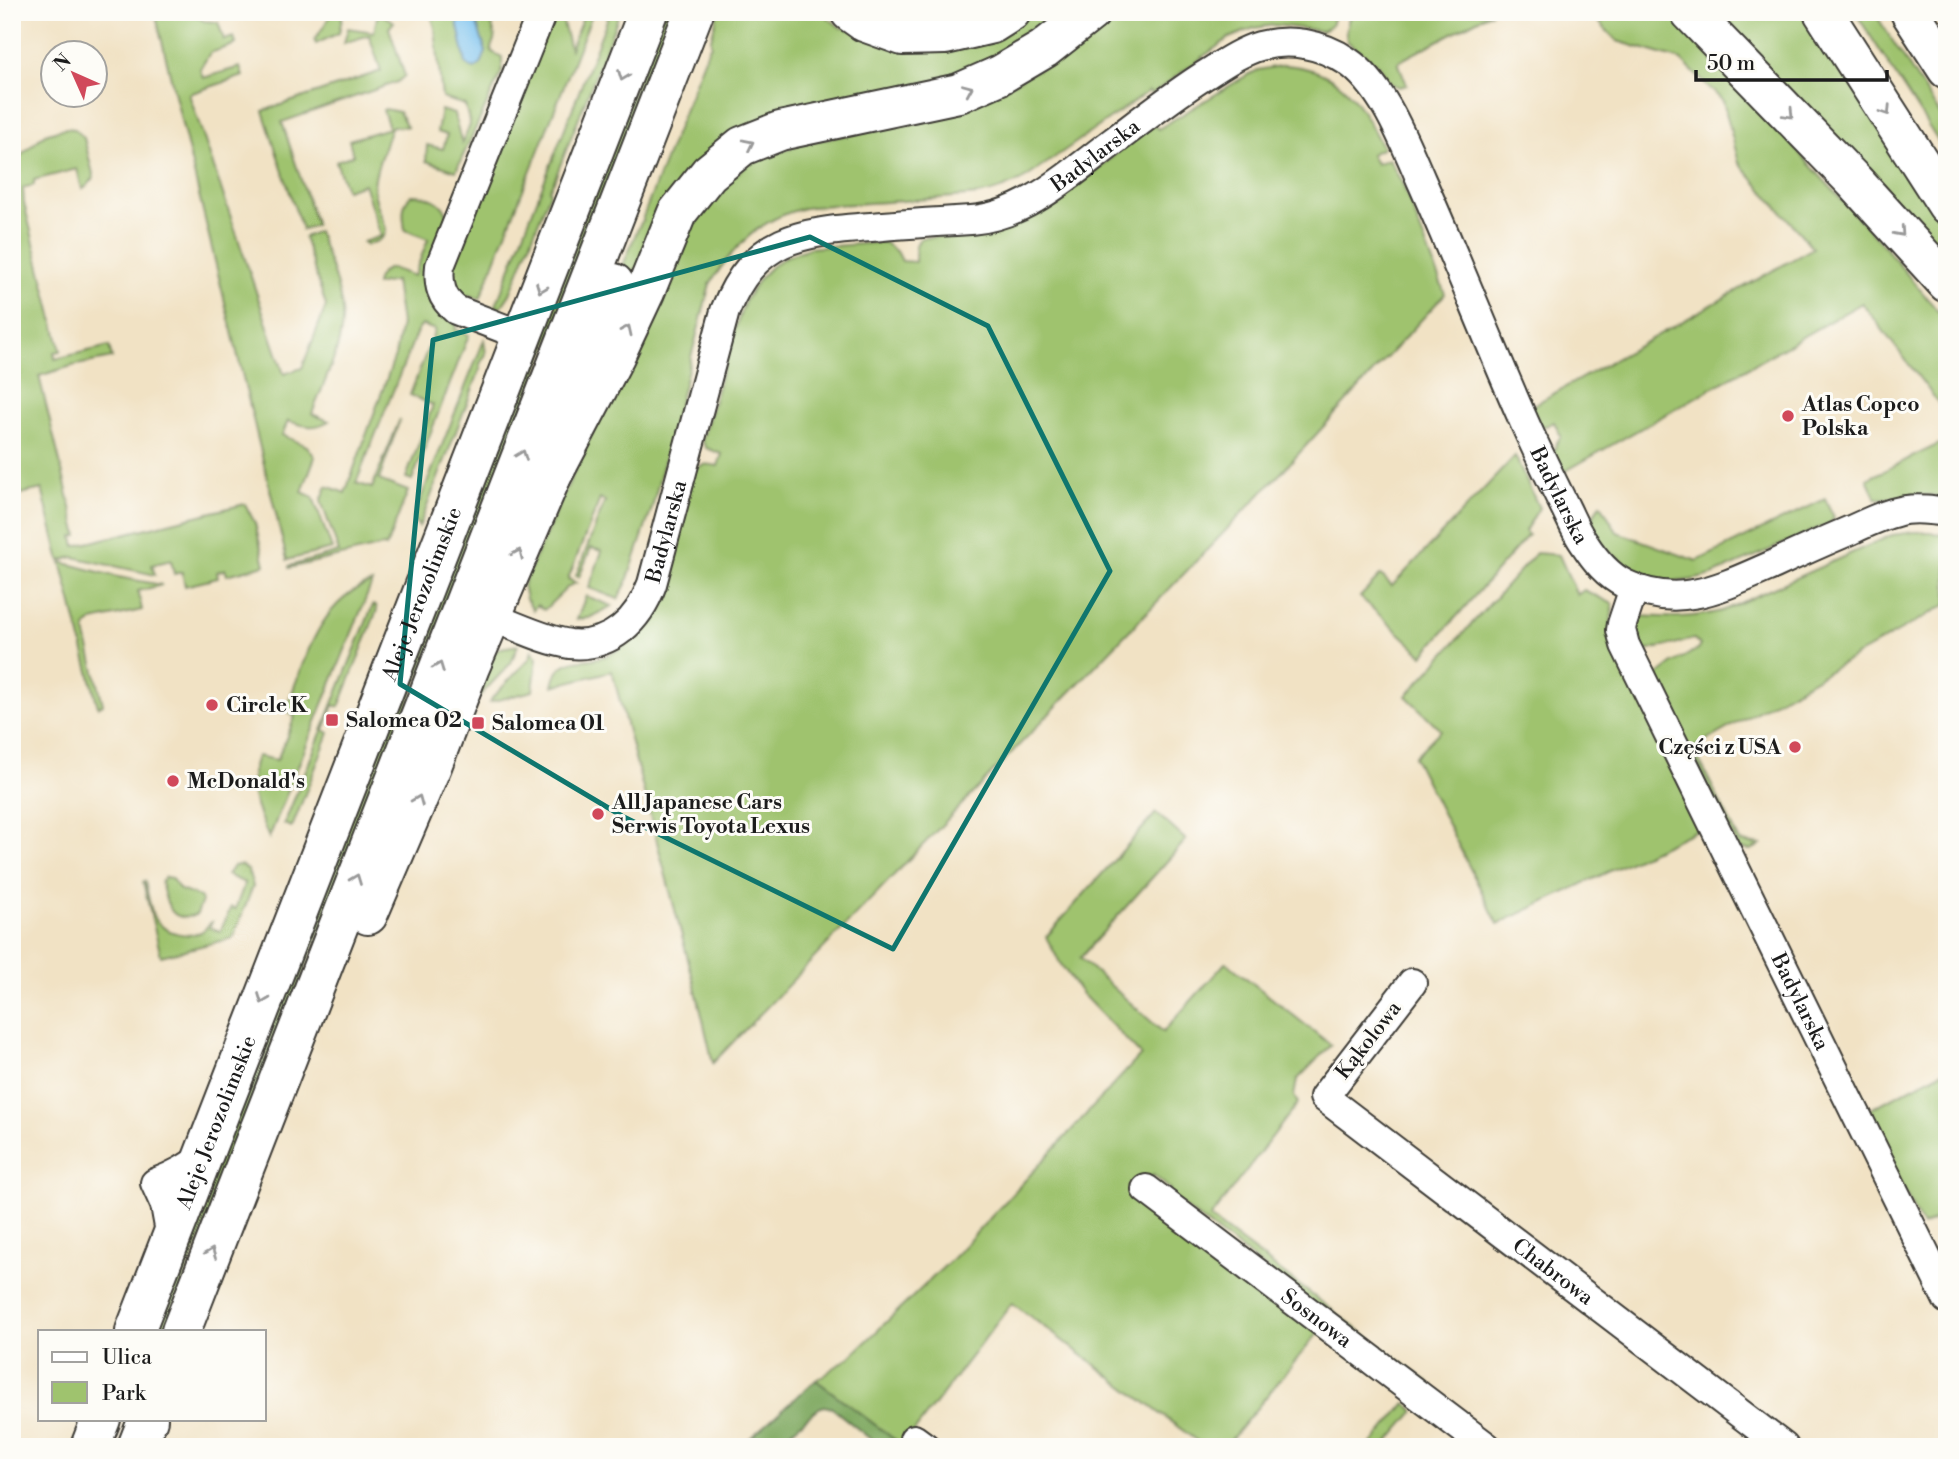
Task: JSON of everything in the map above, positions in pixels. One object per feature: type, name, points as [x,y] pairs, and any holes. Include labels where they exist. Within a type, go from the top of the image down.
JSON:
[{"type":"main road","name":"Aleje Jerozolimskie","points":[[135,1330],[648,12]]},
{"type":"main road","name":"Aleje Jerozolimskie","points":[[181,1330],[694,12]]},
{"type":"main road","points":[[850,12],[864,22],[903,36],[945,35],[992,24],[1011,12]]},
{"type":"main road","points":[[287,1056],[365,922],[551,478],[615,356],[677,213],[709,173],[742,146],[780,131],[959,93],[1000,75],[1033,56],[1091,12]]},
{"type":"main road","points":[[1690,12],[1854,181],[1947,283]]},
{"type":"main road","points":[[1823,12],[1947,205]]},
{"type":"main road","points":[[1910,12],[1947,69]]},
{"type":"main road","points":[[551,478],[618,268],[634,166]]},
{"type":"main road","points":[[90,1447],[101,1420]]},
{"type":"main road","points":[[137,1447],[148,1420]]},
{"type":"street","points":[[523,336],[456,310],[442,293],[439,277],[440,266],[461,210],[542,12]]},
{"type":"street","name":"Badylarska","points":[[491,617],[563,642],[578,644],[595,642],[612,635],[637,616],[652,584],[724,311],[744,274],[770,250],[786,241],[823,231],[979,219],[1010,211],[1045,191],[1170,98],[1221,65],[1257,47],[1288,42],[1332,51],[1361,72],[1377,91],[1413,161],[1534,445],[1575,529],[1605,570],[1620,581],[1651,594],[1673,597],[1703,593],[1737,581],[1893,513],[1919,509],[1947,512]]},
{"type":"street","name":"Badylarska","points":[[1634,588],[1621,630],[1625,645],[1947,1299]]},
{"type":"street","name":"Kąkolowa","points":[[1324,1097],[1412,983]]},
{"type":"street","name":"Chabrowa","points":[[1324,1097],[1784,1447]]},
{"type":"street","name":"Sosnowa","points":[[1146,1189],[1487,1447]]},
{"type":"highlighted area","points":[[810,237],[988,326],[1110,571],[893,949],[622,816],[400,684],[433,340]]},
{"type":"green space","points":[[155,12],[189,12],[204,21],[218,22],[224,40],[234,37],[236,44],[210,53],[200,69],[203,78],[240,67],[243,76],[189,94],[284,374],[302,368],[326,306],[304,237],[318,231],[335,280],[342,310],[340,336],[312,414],[329,421],[304,426],[288,421],[282,435],[307,446],[315,457],[302,492],[313,497],[332,549],[287,560]]},
{"type":"green space","points":[[334,12],[343,12],[339,33],[316,44],[314,40],[331,15]]},
{"type":"green space","points":[[430,12],[489,12],[495,37],[492,52],[502,57],[502,71],[456,171],[426,161],[427,145],[443,149],[447,135],[437,132],[441,110],[454,114],[462,144],[470,125],[465,105],[442,98],[435,28]]},
{"type":"green space","points":[[554,12],[560,12],[570,49],[585,12],[593,12],[480,299],[468,295],[465,301],[455,286],[451,268]]},
{"type":"green space","points":[[610,12],[620,12],[510,294],[502,306],[495,308]]},
{"type":"green space","points":[[664,12],[677,12],[164,1330],[150,1330]]},
{"type":"green space","points":[[718,12],[821,12],[841,28],[1003,30],[1033,12],[1060,12],[1011,48],[956,76],[753,123],[598,368],[614,288],[711,45]]},
{"type":"green space","points":[[1118,12],[1335,12],[1331,26],[1322,31],[1275,25],[1254,28],[1229,38],[1152,94],[1149,91],[1027,177],[1004,188],[978,195],[805,208],[774,219],[761,227],[738,246],[710,284],[652,508],[626,584],[618,599],[589,588],[602,551],[591,548],[579,577],[576,576],[605,501],[600,499],[568,579],[576,583],[569,586],[544,610],[537,605],[533,610],[526,599],[523,585],[681,234],[720,186],[751,163],[803,143],[919,122],[961,111],[1055,60]]},
{"type":"green space","points":[[1351,12],[1492,12],[1398,62],[1407,85],[1399,87],[1391,84],[1379,66],[1348,42],[1346,31]]},
{"type":"green space","points":[[1589,12],[1669,12],[1884,246],[1947,322],[1947,414],[1862,303],[1564,472],[1553,455],[1561,436],[1554,422],[1540,426],[1530,407],[1813,248],[1739,163],[1723,101],[1681,60],[1617,41]]},
{"type":"green space","points":[[1714,12],[1804,12],[1947,230],[1947,264]]},
{"type":"green space","points":[[1855,12],[1874,12],[1947,125],[1947,155]]},
{"type":"green space","points":[[381,14],[394,22],[389,28],[405,76],[397,82],[282,122],[316,225],[302,230],[263,111],[381,71],[369,35],[344,43],[348,28],[374,32],[377,17]]},
{"type":"green space","points":[[1285,65],[1322,73],[1336,81],[1356,102],[1383,148],[1371,154],[1376,164],[1389,159],[1403,185],[1445,294],[1280,474],[713,1063],[612,671],[553,686],[556,675],[567,663],[608,655],[634,638],[653,615],[663,597],[692,471],[704,465],[718,466],[722,454],[706,448],[702,441],[745,301],[759,279],[771,267],[785,257],[809,248],[884,242],[898,253],[902,261],[915,262],[916,246],[921,238],[980,234],[1011,228],[1028,220],[1074,188],[1153,124],[1158,129],[1246,76],[1258,70]]},
{"type":"green space","points":[[383,110],[399,112],[407,127],[392,126],[384,148],[376,172],[374,191],[386,232],[379,240],[366,245],[363,242],[381,236],[364,184],[346,190],[336,161],[353,155],[349,140],[389,128]]},
{"type":"green space","points":[[64,128],[75,129],[84,138],[94,178],[82,189],[77,169],[34,180],[34,185],[23,188],[24,203],[61,351],[54,352],[55,359],[109,346],[112,358],[39,376],[78,536],[73,537],[75,546],[245,504],[255,523],[265,565],[227,575],[225,569],[217,572],[218,578],[185,586],[182,572],[174,574],[171,560],[152,565],[155,575],[73,557],[60,561],[42,489],[12,496],[12,481],[17,479],[12,452],[17,450],[12,434],[12,390],[17,391],[16,385],[12,383],[12,163],[45,134]]},
{"type":"green space","points":[[411,195],[433,199],[442,205],[448,215],[427,271],[425,288],[435,308],[457,322],[455,329],[469,335],[412,480],[406,478],[433,405],[410,395],[435,330],[422,325],[418,329],[356,483],[372,488],[400,419],[379,480],[408,491],[386,547],[289,568],[339,552],[321,501],[327,486],[345,493],[395,356],[401,324],[395,281],[376,285],[381,274],[391,268],[414,276],[428,239],[405,230],[404,207]]},
{"type":"green space","points":[[484,340],[486,354],[419,527],[413,518]]},
{"type":"green space","points":[[1947,440],[1947,497],[1911,495],[1876,498],[1867,479]]},
{"type":"green space","points":[[1515,456],[1539,508],[1525,531],[1528,535],[1423,655],[1360,597],[1381,575],[1392,586]]},
{"type":"green space","points":[[1825,499],[1834,517],[1831,523],[1712,575],[1684,581],[1656,578],[1626,564],[1600,543],[1594,530],[1593,517],[1601,504],[1617,532],[1697,561]]},
{"type":"green space","points":[[1914,532],[1947,536],[1947,604],[1693,748],[1740,842],[1761,845],[1751,850],[1739,849],[1654,678],[1700,645],[1694,639],[1646,651],[1639,648],[1634,624],[1639,616],[1680,617],[1722,611],[1892,535]]},
{"type":"green space","points":[[1536,553],[1559,555],[1577,595],[1584,590],[1613,604],[1611,623],[1703,827],[1498,924],[1414,757],[1441,730],[1406,696]]},
{"type":"green space","points":[[61,562],[162,585],[138,591],[142,610],[93,621],[87,625],[85,631],[103,704],[98,707]]},
{"type":"green space","points":[[372,583],[269,838],[256,807],[252,789],[257,756],[277,760],[295,717],[286,709],[307,653],[326,618],[354,591]]},
{"type":"green space","points":[[586,596],[612,606],[589,618],[577,619]]},
{"type":"green space","points":[[373,605],[377,610],[339,707],[334,705],[324,730],[329,733],[291,827],[284,824]]},
{"type":"green space","points":[[518,645],[511,663],[470,706],[495,651]]},
{"type":"green space","points":[[532,650],[537,658],[533,691],[490,702],[530,658]]},
{"type":"green space","points":[[1156,813],[1186,840],[1080,958],[1163,1032],[1226,962],[1331,1045],[1297,1080],[1294,1096],[1298,1103],[1210,1218],[1429,1383],[1425,1388],[1167,1194],[1170,1189],[1153,1175],[1138,1194],[1320,1331],[1225,1447],[1205,1447],[1012,1303],[903,1446],[816,1380],[850,1357],[953,1258],[1141,1055],[1081,993],[1046,937]]},
{"type":"green space","points":[[241,865],[248,870],[253,886],[233,938],[161,956],[143,882],[145,881],[153,914],[164,928],[184,935],[192,934],[204,930],[212,922],[210,928],[220,932],[231,907],[235,909],[245,883],[227,875],[233,866]]},
{"type":"green space","points":[[165,877],[171,878],[180,890],[200,897],[202,901],[197,914],[181,917],[171,910],[161,882]]},
{"type":"green space","points":[[1947,1069],[1947,1214],[1922,1226],[1865,1112]]},
{"type":"green space","points":[[816,1380],[903,1446],[879,1446],[832,1408],[824,1406],[772,1447],[740,1447]]},
{"type":"green space","points":[[1406,1403],[1414,1412],[1384,1447],[1369,1447]]},
{"type":"water","points":[[455,12],[473,12],[486,52],[481,64],[475,69],[466,64]]},
{"type":"place","name":"Atlas Copco Polska","points":[[1788,416]]},
{"type":"place","name":"Circle K","points":[[212,705]]},
{"type":"place","name":"Salomea 02","points":[[332,720]]},
{"type":"place","name":"Salomea 01","points":[[478,723]]},
{"type":"place","name":"Części z USA","points":[[1795,747]]},
{"type":"place","name":"McDonald's","points":[[173,781]]},
{"type":"place","name":"All Japanese Cars Serwis Toyota Lexus","points":[[598,814]]}]
